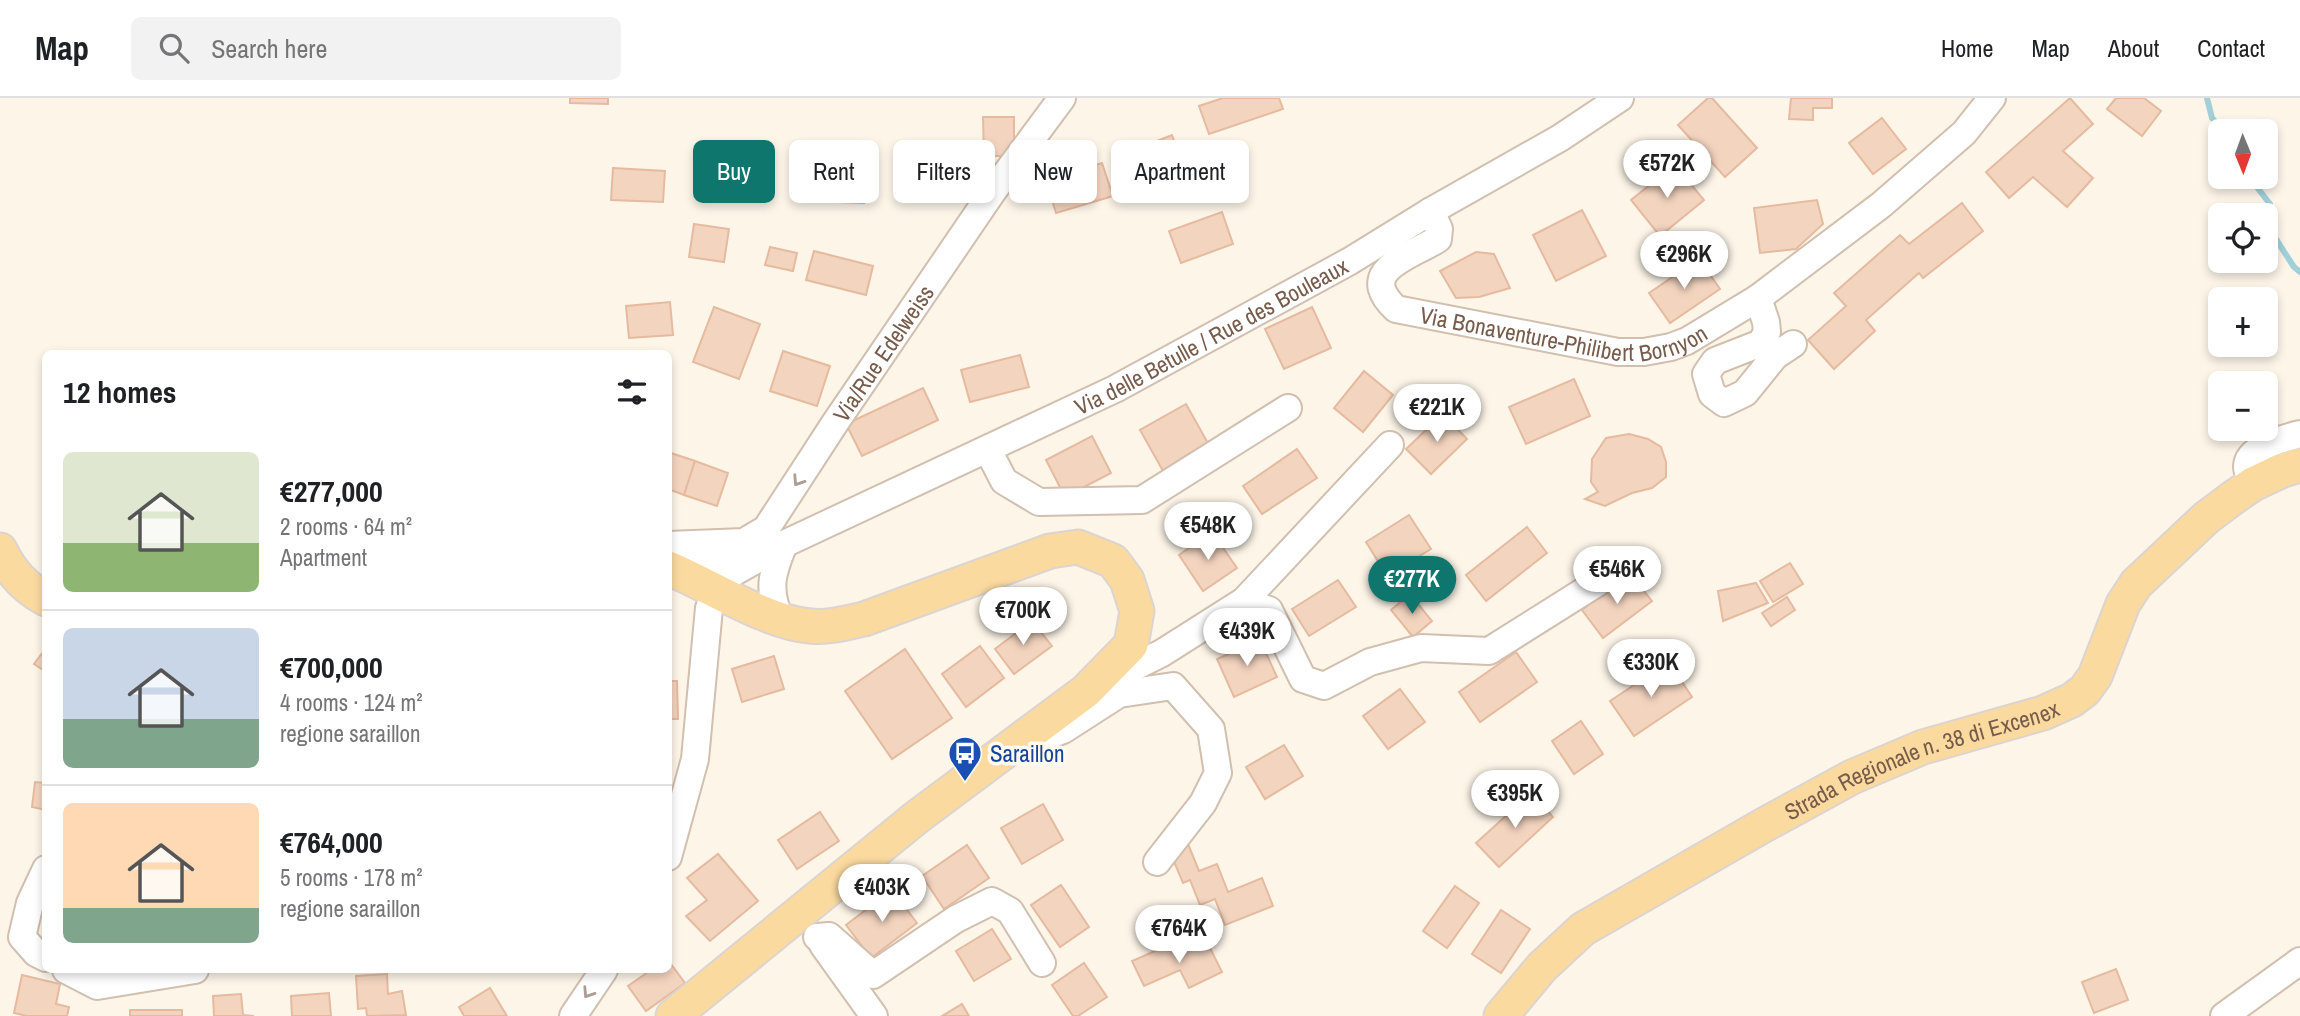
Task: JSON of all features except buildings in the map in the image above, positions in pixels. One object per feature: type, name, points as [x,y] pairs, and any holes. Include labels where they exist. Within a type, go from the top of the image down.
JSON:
[{"type":"main road","name":"Strada Regionale n. 38 di Excenex","points":[[1501,1016],[1542,967],[1583,929],[1765,825],[1852,777],[1923,747],[2043,713],[2072,700],[2085,690],[2095,676],[2123,604],[2136,584],[2206,519],[2253,484],[2300,465]]},
{"type":"main road","points":[[672,569],[780,619],[811,626],[836,625],[864,619],[1050,551],[1078,547],[1114,561],[1127,580],[1137,611],[1131,645],[1086,691],[917,817],[808,925],[673,1016]]},
{"type":"main road","points":[[0,550],[27,588],[42,596]]},
{"type":"street","name":"Via/Rue Edelweiss","points":[[672,545],[744,542],[766,529],[993,191],[1062,98]]},
{"type":"street","name":"Via delle Betulle / Rue des Bouleaux","points":[[784,544],[1115,389],[1350,261],[1431,211],[1560,138],[1620,98]]},
{"type":"street","name":"Via Bonaventure-Philibert Bornyon","points":[[1431,211],[1439,229],[1438,239],[1395,262],[1384,273],[1381,286],[1385,299],[1396,309],[1410,314],[1618,352],[1671,348],[1758,298],[1881,205],[1964,133],[1992,98]]},
{"type":"street","points":[[1758,298],[1767,332],[1761,343],[1715,360],[1706,374],[1712,394],[1724,403],[1745,393],[1775,356],[1793,344]]},
{"type":"street","points":[[988,450],[1004,481],[1039,502],[1142,500],[1288,408]]},
{"type":"street","points":[[2253,484],[2247,468],[2256,451],[2300,434]]},
{"type":"street","points":[[1086,691],[1162,653],[1244,601],[1390,445]]},
{"type":"street","points":[[672,567],[706,564],[784,544]]},
{"type":"street","points":[[672,842],[695,759],[709,608],[731,574],[784,544]]},
{"type":"street","points":[[780,619],[771,600],[772,572],[784,544]]},
{"type":"street","points":[[1244,601],[1269,610],[1303,679],[1324,686],[1370,662],[1421,648],[1489,651],[1597,583]]},
{"type":"street","points":[[1006,751],[1063,730],[1119,694],[1173,686],[1211,729],[1218,773],[1203,803],[1157,862]]},
{"type":"street","points":[[42,878],[30,903],[22,937],[42,956]]},
{"type":"street","points":[[808,925],[829,936],[873,975],[956,919],[992,901],[1010,911],[1042,962]]},
{"type":"street","points":[[808,925],[874,1016]]},
{"type":"street","points":[[2224,1016],[2300,961]]},
{"type":"street","points":[[72,973],[96,986],[176,973]]},
{"type":"street","points":[[573,1016],[602,973]]},
{"type":"waterway","points":[[2207,98],[2213,119]]},
{"type":"waterway","points":[[2258,189],[2270,204],[2270,230],[2300,272]]},
{"type":"place","name":"Saraillon","points":[[965,783]]}]
